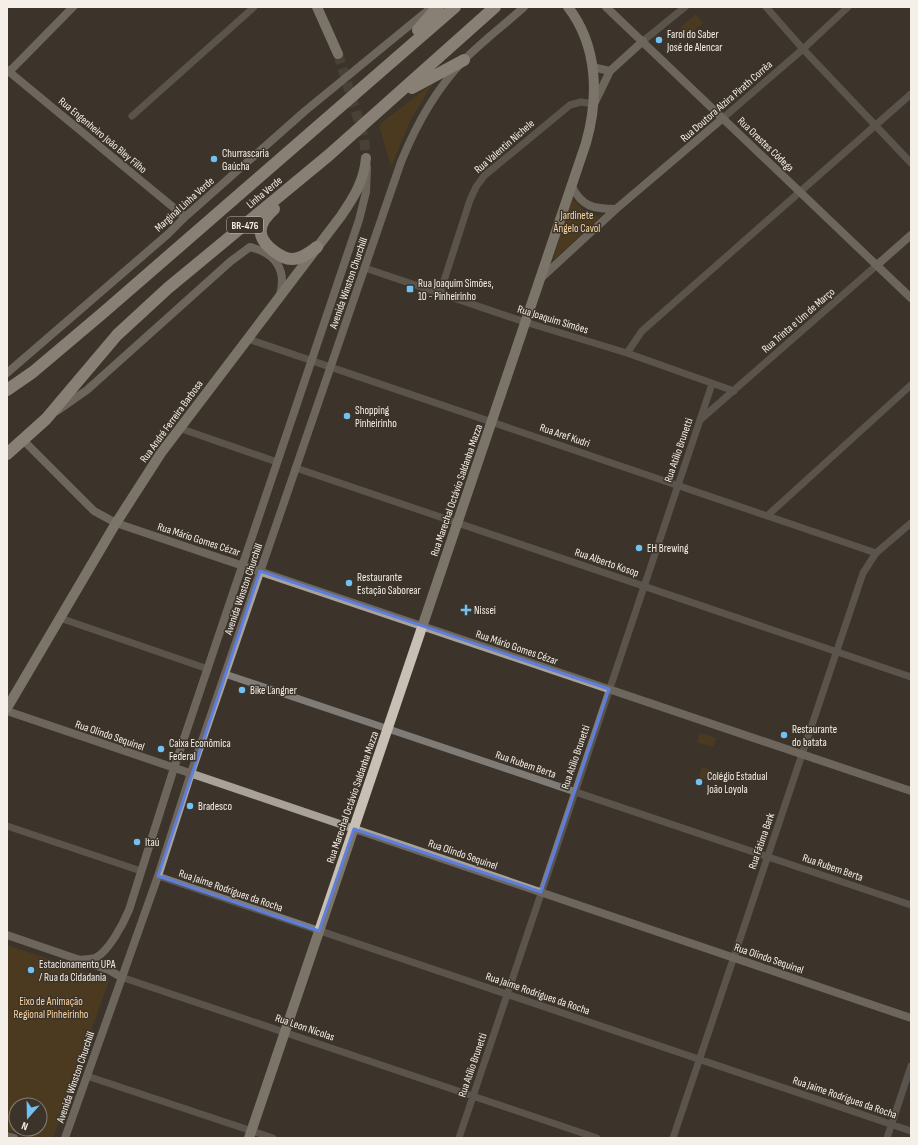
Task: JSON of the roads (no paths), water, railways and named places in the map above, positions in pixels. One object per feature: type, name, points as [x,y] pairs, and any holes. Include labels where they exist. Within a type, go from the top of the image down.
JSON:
[{"type":"highway","points":[[396,57],[438,7]]},
{"type":"highway","name":"Linha Verde","points":[[7,390],[33,372],[104,312],[455,7]]},
{"type":"highway","name":"Linha Verde","points":[[7,454],[46,419],[117,335],[168,288],[329,155],[395,98],[495,7]]},
{"type":"highway","points":[[395,98],[464,60]]},
{"type":"highway","points":[[317,247],[301,257],[291,259],[283,258],[267,246],[260,237],[260,228],[267,216],[322,166],[329,155]]},
{"type":"main road","points":[[317,7],[338,54]]},
{"type":"main road","name":"Rua Marechal Octávio Saldanha Mazza","points":[[251,1134],[586,143],[594,104],[592,67],[585,38],[568,7]]},
{"type":"main road","name":"Rua André Ferreira Barbosa","points":[[7,708],[116,523],[152,466],[179,428],[248,339],[357,193],[363,178],[366,158]]},
{"type":"street","points":[[8,71],[73,7]]},
{"type":"street","points":[[132,116],[254,7]]},
{"type":"street","name":"Marginal Linha Verde","points":[[7,373],[168,234],[184,217],[305,111],[432,7]]},
{"type":"street","points":[[464,60],[524,7]]},
{"type":"street","name":"Rua Orestes Códega","points":[[606,7],[911,298]]},
{"type":"street","points":[[594,104],[610,71],[643,41],[685,7]]},
{"type":"street","points":[[766,7],[803,49],[911,163]]},
{"type":"street","name":"Rua Doutora Alzira Pirath Corrêa","points":[[540,280],[616,209],[803,49],[848,7]]},
{"type":"street","name":"Avenida Winston Churchill","points":[[65,1138],[158,876],[260,571],[401,162],[414,131],[436,96],[464,60]]},
{"type":"street","points":[[592,67],[610,71]]},
{"type":"street","name":"Rua Engenheiro João Bley Filho","points":[[8,71],[184,217]]},
{"type":"street","points":[[628,353],[642,331],[911,94]]},
{"type":"street","name":"Rua Valentin Nichele","points":[[440,293],[470,200],[484,176],[570,105],[581,102],[594,104]]},
{"type":"street","name":"Avenida Winston Churchill","points":[[78,960],[93,958],[99,955],[118,931],[129,910],[174,768],[364,205],[367,181],[366,158]]},
{"type":"street","points":[[572,185],[577,195],[587,206],[599,209],[616,209]]},
{"type":"street","name":"Rua Trinta e Um de Março","points":[[700,420],[734,392],[911,235]]},
{"type":"street","points":[[46,419],[87,390],[226,265],[250,246],[264,250],[274,259],[281,271],[283,284],[279,298]]},
{"type":"street","name":"Rua Joaquim Simões","points":[[365,268],[525,322],[628,353],[734,392]]},
{"type":"street","name":"Rua Aref Kudri","points":[[248,339],[876,553]]},
{"type":"street","name":"Rua Atílio Brunetti","points":[[459,1138],[712,384]]},
{"type":"street","points":[[767,516],[911,385]]},
{"type":"street","points":[[179,428],[277,462]]},
{"type":"street","name":"Rua Mário Gomes Cézar","points":[[23,440],[94,511],[116,523],[911,792]]},
{"type":"street","name":"Rua Alberto Kosop","points":[[296,468],[911,677]]},
{"type":"street","name":"Rua Fátima Bark","points":[[673,1138],[863,573],[876,553],[911,523]]},
{"type":"street","points":[[60,618],[208,669]]},
{"type":"street","name":"Rua Rubem Berta","points":[[225,674],[911,905]]},
{"type":"street","name":"Rua Olindo Sequinel","points":[[7,711],[911,1018]]},
{"type":"street","points":[[7,826],[141,871]]},
{"type":"street","name":"Rua Jaime Rodrigues da Rocha","points":[[158,876],[911,1131]]},
{"type":"street","name":"Rua Leon Nícolas","points":[[7,935],[109,970],[121,977],[597,1138]]},
{"type":"street","points":[[887,1138],[911,1066]]},
{"type":"street","points":[[87,1076],[251,1134],[273,1138]]},
{"type":"street","points":[[7,1136],[14,1138]]},
{"type":"tunnel","points":[[338,54],[364,138],[366,158]]},
{"type":"place","name":"Farol do Saber José de Alencar","points":[[659,40]]},
{"type":"place","name":"Churrascaria Gaúcha","points":[[214,159]]},
{"type":"place","name":"Rua Joaquim Simões, 10 - Pinheirinho","points":[[410,289]]},
{"type":"place","name":"Shopping Pinheirinho","points":[[347,416]]},
{"type":"place","name":"EH Brewing","points":[[639,548]]},
{"type":"place","name":"Restaurante Estação Saborear","points":[[349,583]]},
{"type":"place","name":"Nissei","points":[[466,610]]},
{"type":"place","name":"Bike Langner","points":[[242,690]]},
{"type":"place","name":"Restaurante do batata","points":[[784,735]]},
{"type":"place","name":"Caixa Econômica Federal","points":[[161,749]]},
{"type":"place","name":"Colégio Estadual João Loyola","points":[[699,782]]},
{"type":"place","name":"Bradesco","points":[[190,806]]},
{"type":"place","name":"Itaú","points":[[137,842]]},
{"type":"place","name":"Estacionamento UPA / Rua da Cidadania","points":[[31,970]]},
{"type":"park label","name":"Jardinete Ângelo Cavol","points":[[577,221]]},
{"type":"park label","name":"Eixo de Animação Regional Pinheirinho","points":[[51,1007]]}]
